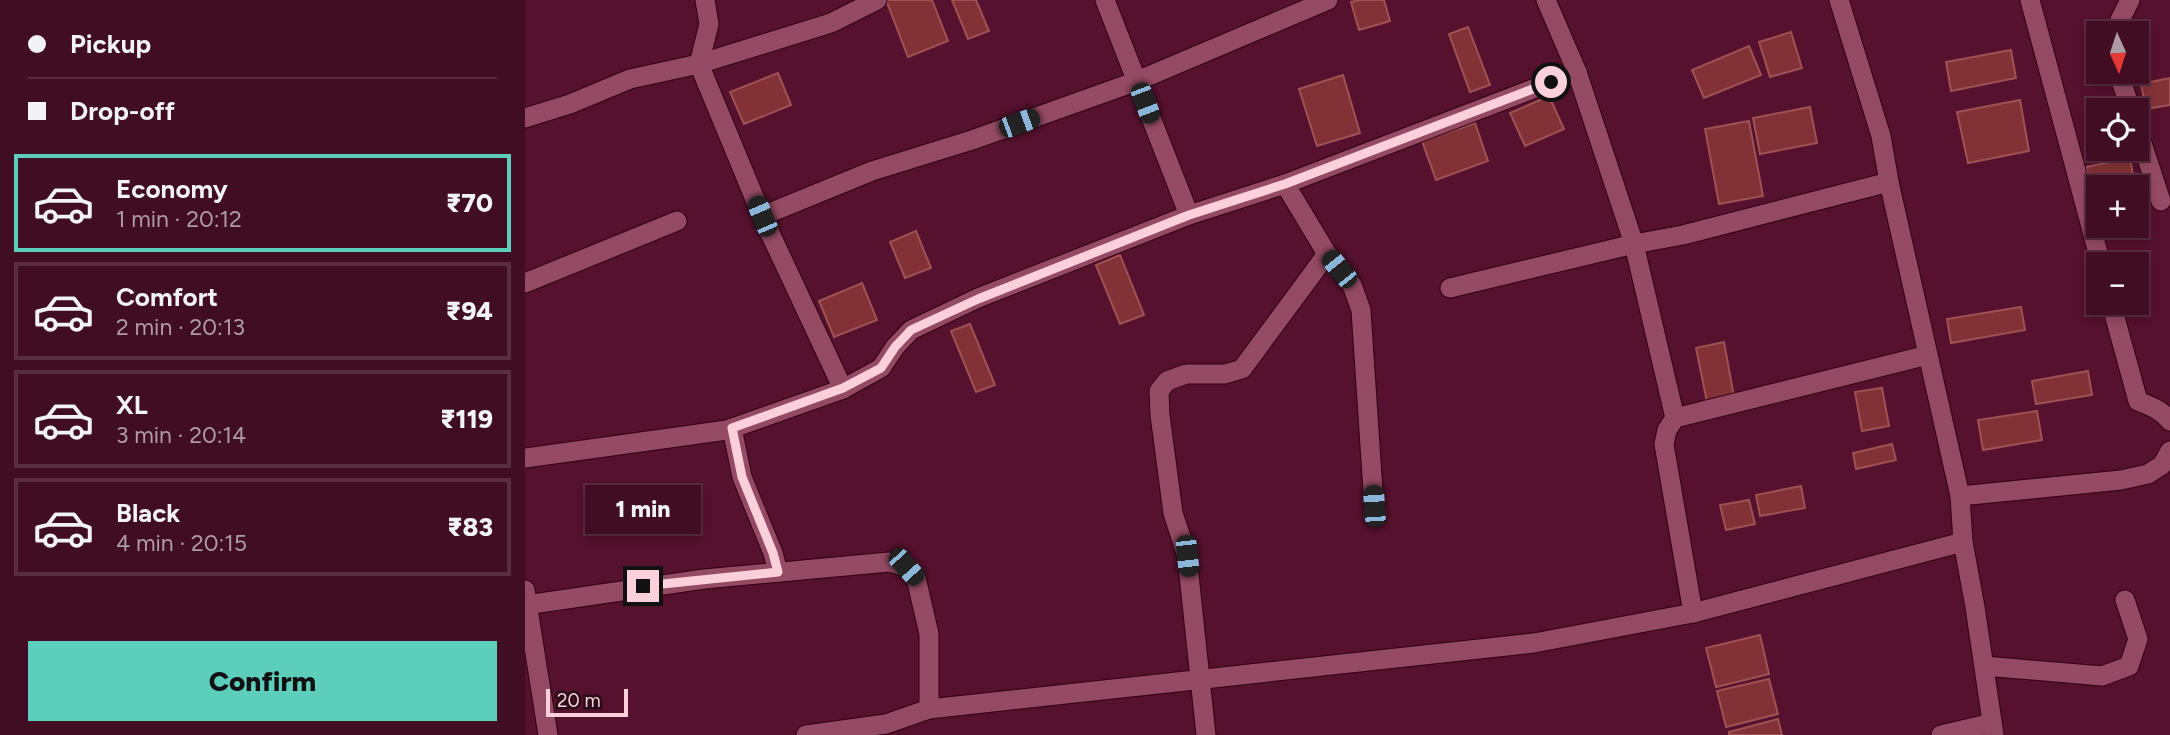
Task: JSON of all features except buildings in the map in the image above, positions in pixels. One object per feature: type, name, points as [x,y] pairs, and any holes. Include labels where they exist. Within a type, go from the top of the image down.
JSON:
[{"type":"street","points":[[705,0],[709,24],[699,64],[762,216],[843,388]]},
{"type":"street","points":[[525,118],[570,104],[630,79],[699,64],[831,23],[877,0]]},
{"type":"street","points":[[1105,0],[1189,215]]},
{"type":"street","points":[[762,216],[872,171],[972,140],[1137,81],[1328,0]]},
{"type":"street","points":[[1546,0],[1577,72],[1634,244],[1675,418]]},
{"type":"street","points":[[1839,0],[1881,136],[1960,496],[1963,542],[1993,729],[1941,735]]},
{"type":"street","points":[[2030,0],[2098,252]]},
{"type":"street","points":[[2120,21],[2130,0]]},
{"type":"street","points":[[525,458],[732,428],[843,388],[881,368],[911,330],[978,299],[1189,215],[1285,184],[1577,72]]},
{"type":"street","points":[[2148,161],[2161,201]]},
{"type":"street","points":[[1450,288],[1683,235],[1889,182]]},
{"type":"street","points":[[1285,184],[1327,254],[1352,285],[1361,310],[1374,506]]},
{"type":"street","points":[[525,283],[677,221]]},
{"type":"street","points":[[1206,735],[1187,556],[1173,513],[1159,391],[1167,381],[1186,374],[1225,374],[1242,369],[1327,254]]},
{"type":"street","points":[[2114,315],[2138,401],[2157,409],[2170,421]]},
{"type":"street","points":[[1693,614],[1664,444],[1667,430],[1675,418],[1927,355]]},
{"type":"street","points":[[732,428],[742,477],[778,572]]},
{"type":"street","points":[[1960,496],[2122,480],[2148,474],[2162,465],[2170,451]]},
{"type":"street","points":[[806,735],[886,724],[929,709],[1534,643],[1693,614],[1963,542]]},
{"type":"street","points":[[548,735],[526,600],[889,562],[906,567],[916,578],[929,634],[929,709]]},
{"type":"street","points":[[1984,666],[2102,676],[2129,666],[2138,639],[2125,600]]},
{"type":"route","points":[[643,586],[778,572],[742,477],[732,428],[843,388],[881,368],[911,330],[978,299],[1189,215],[1285,184],[1551,82]]}]
